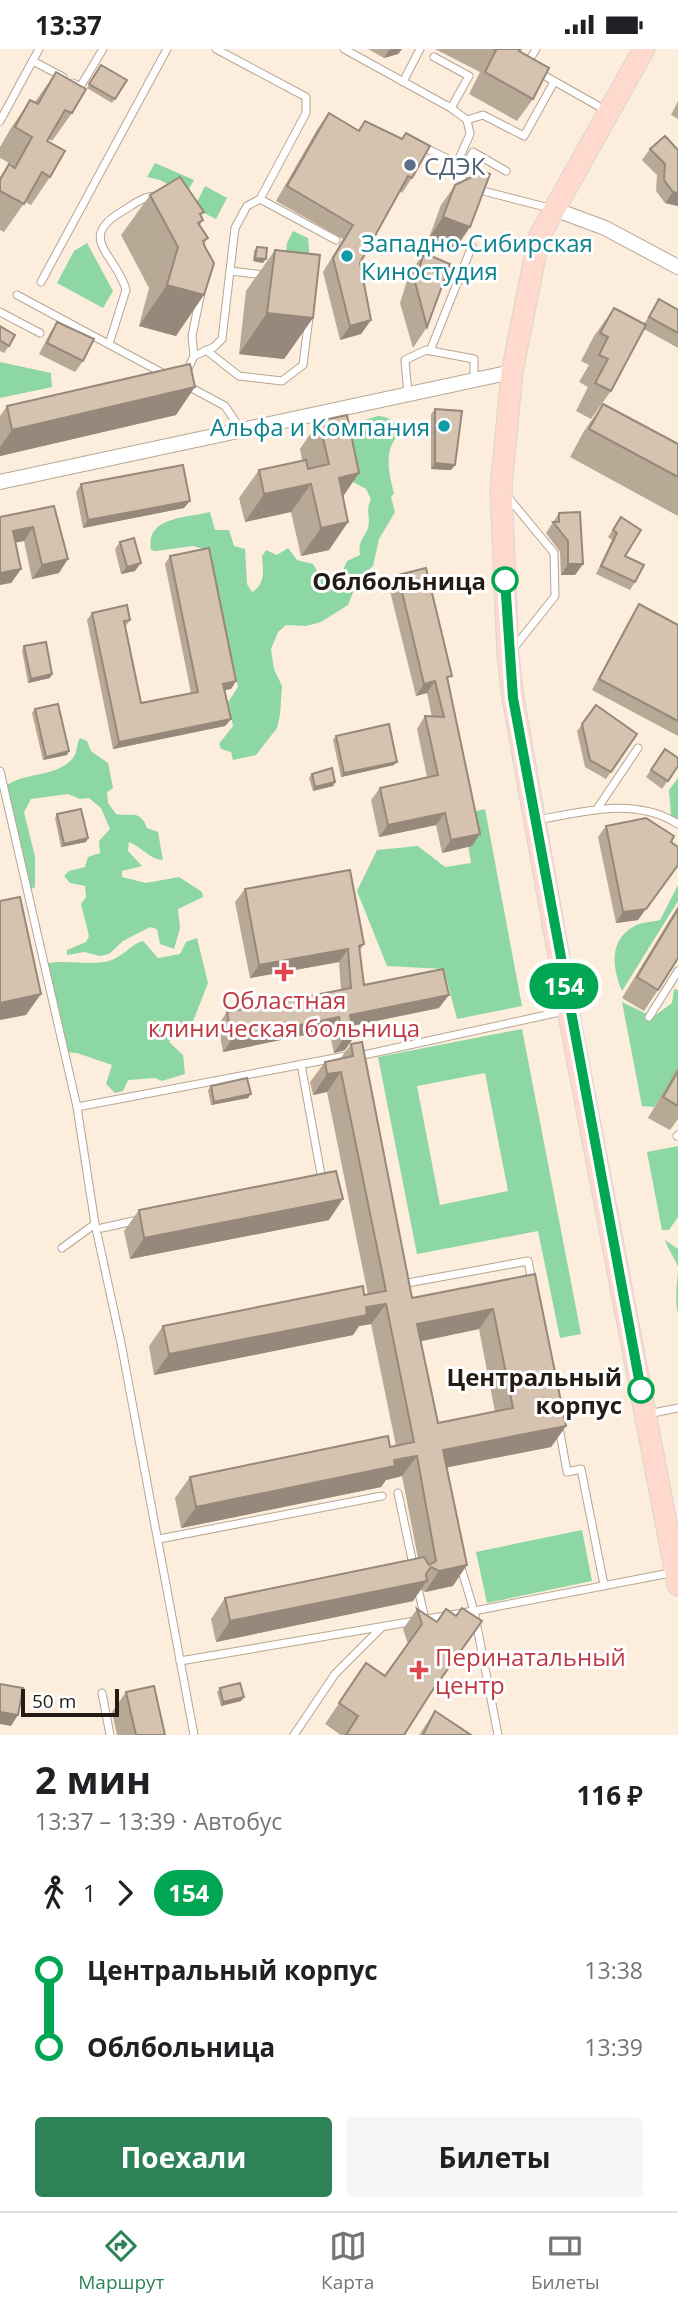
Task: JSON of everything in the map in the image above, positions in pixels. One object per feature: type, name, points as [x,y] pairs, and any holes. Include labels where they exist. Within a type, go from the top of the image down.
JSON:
[{"type":"main road","points":[[644,49],[539,237],[512,372],[500,489],[508,655],[534,821],[677,1579]]},
{"type":"street","points":[[554,209],[605,228],[678,267]]},
{"type":"street","points":[[0,482],[512,372]]},
{"type":"lane","points":[[0,121],[39,49]]},
{"type":"lane","points":[[33,61],[80,87],[103,49]]},
{"type":"lane","points":[[41,282],[167,49]]},
{"type":"lane","points":[[194,356],[222,339],[235,228],[247,206],[260,199],[306,113],[306,97],[216,49]]},
{"type":"lane","points":[[344,49],[451,108],[467,120],[470,134],[456,175]]},
{"type":"lane","points":[[403,82],[420,49]]},
{"type":"lane","points":[[536,49],[526,65],[608,111]]},
{"type":"lane","points":[[434,57],[469,76],[451,108]]},
{"type":"lane","points":[[467,120],[484,115],[524,136],[554,82]]},
{"type":"lane","points":[[423,147],[446,158],[456,175],[483,191],[554,209]]},
{"type":"lane","points":[[456,175],[473,152],[506,171]]},
{"type":"lane","points":[[108,344],[126,290],[101,244],[100,229],[108,220],[145,198],[157,196],[165,202]]},
{"type":"lane","points":[[260,199],[336,240]]},
{"type":"lane","points":[[430,351],[472,246]]},
{"type":"lane","points":[[230,271],[275,277]]},
{"type":"lane","points":[[200,286],[202,299],[192,336],[194,356],[181,383],[225,406],[241,430]]},
{"type":"lane","points":[[17,295],[169,376]]},
{"type":"lane","points":[[206,350],[239,376],[282,381],[303,365],[310,306]]},
{"type":"lane","points":[[0,312],[40,333]]},
{"type":"lane","points":[[408,394],[405,360],[430,351],[474,359],[474,380]]},
{"type":"lane","points":[[500,489],[554,553],[555,596],[508,655]]},
{"type":"lane","points":[[597,809],[638,748]]},
{"type":"lane","points":[[0,771],[76,1107],[194,1735]]},
{"type":"lane","points":[[534,821],[597,809],[643,809],[678,824]]},
{"type":"lane","points":[[649,1017],[678,971]]},
{"type":"lane","points":[[76,1107],[359,1054],[569,1010]]},
{"type":"lane","points":[[359,1054],[361,1065]]},
{"type":"lane","points":[[301,1064],[322,1182],[309,1185]]},
{"type":"lane","points":[[62,1248],[99,1226],[152,1217]]},
{"type":"lane","points":[[399,1271],[402,1285],[528,1261],[533,1288]]},
{"type":"lane","points":[[645,1414],[678,1408]]},
{"type":"lane","points":[[558,1421],[567,1472],[581,1469],[604,1585]]},
{"type":"lane","points":[[398,1493],[416,1580]]},
{"type":"lane","points":[[159,1539],[382,1496]]},
{"type":"lane","points":[[456,1551],[474,1611],[498,1735]]},
{"type":"lane","points":[[180,1661],[474,1611],[604,1585],[677,1579]]},
{"type":"lane","points":[[419,1593],[425,1619]]},
{"type":"lane","points":[[294,1735],[335,1674],[383,1626]]},
{"type":"lane","points":[[102,1693],[110,1735]]},
{"type":"green space","points":[[155,163],[194,180],[186,194],[160,180],[147,177]]},
{"type":"green space","points":[[205,186],[227,198],[216,219],[194,208]]},
{"type":"green space","points":[[293,231],[308,238],[311,274],[285,264],[287,243]]},
{"type":"green space","points":[[87,243],[113,291],[103,308],[57,283],[74,251]]},
{"type":"green space","points":[[0,362],[51,373],[52,387],[0,398]]},
{"type":"green space","points":[[378,416],[392,421],[399,435],[389,454],[394,493],[391,497],[395,512],[379,539],[373,566],[358,580],[348,605],[321,622],[306,626],[286,625],[278,632],[271,649],[274,669],[282,686],[277,728],[256,755],[233,760],[231,752],[221,749],[219,744],[233,726],[228,702],[238,687],[208,550],[193,546],[156,551],[151,550],[151,539],[161,525],[170,520],[210,512],[215,530],[229,530],[234,546],[245,549],[247,584],[252,592],[262,581],[262,556],[266,550],[277,555],[288,548],[297,560],[313,564],[322,579],[341,575],[347,561],[360,555],[360,543],[369,524],[368,507],[371,499],[366,489],[349,480],[348,425]]},
{"type":"green space","points":[[80,738],[87,741],[91,751],[108,763],[113,788],[107,792],[108,803],[116,814],[138,816],[147,828],[158,832],[163,860],[129,842],[128,851],[142,866],[122,871],[122,877],[146,883],[179,877],[202,892],[203,897],[178,909],[180,928],[174,949],[160,944],[157,929],[150,927],[123,941],[109,954],[99,956],[85,952],[67,955],[67,950],[86,942],[89,936],[81,904],[86,897],[85,886],[70,883],[64,876],[69,871],[85,867],[88,857],[100,853],[99,841],[110,829],[101,808],[89,798],[80,799],[68,794],[31,799],[24,812],[35,857],[35,887],[29,890],[7,785],[67,764],[75,756]]},
{"type":"green space","points":[[678,778],[678,820],[671,815],[669,790]]},
{"type":"green space","points":[[485,809],[522,1006],[457,1019],[444,969],[387,966],[357,891],[377,850],[418,846],[445,867],[471,863],[463,814]]},
{"type":"green space","points":[[678,885],[678,901],[622,991],[615,965],[619,940],[636,925],[660,920]]},
{"type":"green space","points":[[197,938],[208,983],[192,1024],[174,1034],[169,1042],[183,1055],[185,1074],[162,1081],[155,1078],[128,1080],[123,1091],[115,1093],[106,1084],[112,1065],[77,1053],[62,1052],[43,964],[109,961],[143,941],[158,958],[180,954],[186,942]]},
{"type":"green space","points":[[674,989],[678,990],[678,1070],[654,1107],[642,1106],[622,1002],[653,1017],[672,1003]]},
{"type":"green space","points":[[522,1029],[581,1334],[560,1338],[538,1231],[417,1254],[378,1057]],"holes":[[[485,1073],[508,1191],[440,1205],[417,1086]]]},
{"type":"green space","points":[[678,1146],[678,1217],[669,1230],[662,1230],[647,1152]]},
{"type":"green space","points":[[665,1240],[678,1249],[678,1267],[668,1247]]},
{"type":"green space","points":[[678,1267],[678,1314],[676,1296]]},
{"type":"green space","points":[[582,1530],[592,1581],[487,1603],[476,1552]]},
{"type":"building","points":[[493,49],[521,49],[519,51],[549,68],[533,99],[485,72],[496,50]]},
{"type":"building","points":[[101,65],[127,80],[115,99],[89,84]]},
{"type":"building","points":[[56,72],[86,89],[72,113],[65,110],[47,141],[65,151],[50,177],[42,172],[24,204],[0,191],[0,180],[9,164],[15,168],[32,137],[15,127],[30,100],[38,104]]},
{"type":"building","name":"Западно-Сибирская Киностудия","points":[[329,113],[359,131],[365,121],[402,139],[406,133],[430,146],[412,178],[408,176],[360,263],[371,320],[350,326],[333,258],[353,225],[287,186]]},
{"type":"building","points":[[665,136],[678,150],[678,193],[673,192],[664,180],[665,164],[650,149]]},
{"type":"building","points":[[482,172],[490,174],[470,227],[443,217],[455,185]]},
{"type":"building","points":[[180,177],[204,212],[200,214],[203,220],[198,223],[208,238],[203,241],[214,263],[204,295],[167,285],[178,247],[150,195]]},
{"type":"building","points":[[257,247],[267,248],[266,259],[255,258]]},
{"type":"building","points":[[275,250],[320,255],[313,318],[267,313]]},
{"type":"building","points":[[424,253],[450,264],[427,327],[415,282]]},
{"type":"building","points":[[659,299],[678,310],[678,333],[649,317]]},
{"type":"building","points":[[614,308],[646,325],[611,391],[595,383],[608,359],[599,355],[608,337],[600,333]]},
{"type":"building","points":[[57,322],[94,339],[83,361],[47,343]]},
{"type":"building","points":[[0,326],[15,335],[9,346],[0,340]]},
{"type":"building","points":[[190,364],[195,387],[12,430],[7,406]]},
{"type":"building","points":[[603,404],[678,444],[678,477],[589,429]]},
{"type":"building","points":[[435,409],[462,411],[455,465],[435,463]]},
{"type":"building","points":[[347,415],[359,473],[339,478],[348,522],[321,528],[311,484],[264,494],[259,470],[306,460],[308,469],[329,464],[319,421]]},
{"type":"building","points":[[183,465],[190,501],[88,520],[81,484]]},
{"type":"building","points":[[54,506],[68,559],[42,565],[33,527],[13,531],[21,569],[0,573],[0,517]]},
{"type":"building","points":[[580,512],[583,564],[568,564],[568,541],[553,522],[559,522],[559,513]]},
{"type":"building","points":[[621,517],[641,530],[625,556],[644,565],[635,582],[601,566],[617,533],[613,530]]},
{"type":"building","points":[[134,538],[141,563],[127,567],[120,542]]},
{"type":"building","points":[[209,548],[236,681],[223,684],[231,719],[119,742],[92,613],[127,605],[130,620],[124,621],[141,703],[198,692],[170,556]]},
{"type":"building","points":[[426,568],[452,676],[447,677],[480,834],[451,840],[445,813],[388,825],[380,788],[438,775],[425,716],[444,717],[435,681],[424,684],[398,575]]},
{"type":"building","points":[[639,604],[678,625],[678,721],[599,679]]},
{"type":"building","points":[[46,642],[52,674],[31,679],[24,646]]},
{"type":"building","points":[[58,704],[69,751],[46,757],[35,709]]},
{"type":"building","points":[[596,705],[637,734],[611,772],[590,760],[582,724]]},
{"type":"building","points":[[389,724],[397,762],[344,773],[336,736]]},
{"type":"building","points":[[665,749],[678,758],[678,766],[668,781],[651,770]]},
{"type":"building","points":[[332,768],[335,782],[315,787],[312,774]]},
{"type":"building","points":[[81,809],[88,838],[64,844],[57,814]]},
{"type":"building","points":[[646,818],[674,836],[671,842],[678,847],[678,865],[646,909],[623,912],[606,826]]},
{"type":"building","points":[[350,870],[364,944],[359,946],[364,985],[443,969],[449,995],[350,1015],[354,1037],[343,1039],[339,1017],[232,1039],[227,1012],[351,988],[348,949],[259,965],[245,889]]},
{"type":"building","points":[[20,897],[41,994],[0,1003],[0,901]]},
{"type":"building","points":[[678,909],[678,958],[658,990],[637,977]]},
{"type":"building","points":[[362,1042],[412,1298],[535,1274],[566,1426],[443,1450],[467,1565],[439,1571],[431,1567],[426,1574],[427,1581],[230,1621],[225,1598],[424,1557],[429,1565],[436,1561],[417,1456],[394,1460],[395,1466],[196,1507],[190,1477],[388,1436],[390,1447],[414,1442],[386,1304],[366,1307],[367,1315],[169,1354],[163,1326],[363,1286],[364,1295],[386,1291],[341,1072],[327,1074],[325,1062],[353,1056],[351,1044]],"holes":[[[493,1309],[513,1408],[438,1423],[417,1324]]]},
{"type":"building","points":[[678,1071],[678,1106],[663,1097]]},
{"type":"building","points":[[247,1078],[251,1094],[214,1102],[211,1086]]},
{"type":"building","points":[[336,1171],[343,1199],[144,1238],[139,1210]]},
{"type":"building","name":"Перинатальный центр","points":[[462,1608],[482,1621],[404,1735],[346,1735],[358,1716],[339,1703],[366,1663],[385,1676],[422,1624],[417,1609],[437,1622],[446,1609],[456,1616]]},
{"type":"building","points":[[240,1683],[244,1697],[223,1702],[220,1688]]},
{"type":"building","points":[[0,1684],[23,1688],[18,1715],[0,1712]]},
{"type":"building","points":[[154,1686],[165,1735],[136,1735],[126,1692]]},
{"type":"building","points":[[435,1711],[471,1735],[423,1735]]},
{"type":"bus line","name":"154","points":[[505,580],[513,698],[572,1031],[641,1390]]},
{"type":"place","name":"СДЭК","points":[[410,165]]},
{"type":"place","name":"Западно-Сибирская Киностудия","points":[[347,256]]},
{"type":"place","name":"Альфа и Компания","points":[[444,426]]},
{"type":"place","name":"Облбольница","points":[[505,580]]},
{"type":"place","name":"Областная клиническая больница","points":[[284,972]]},
{"type":"place","name":"Центральный корпус","points":[[641,1390]]},
{"type":"place","name":"Перинатальный центр","points":[[419,1670]]}]
